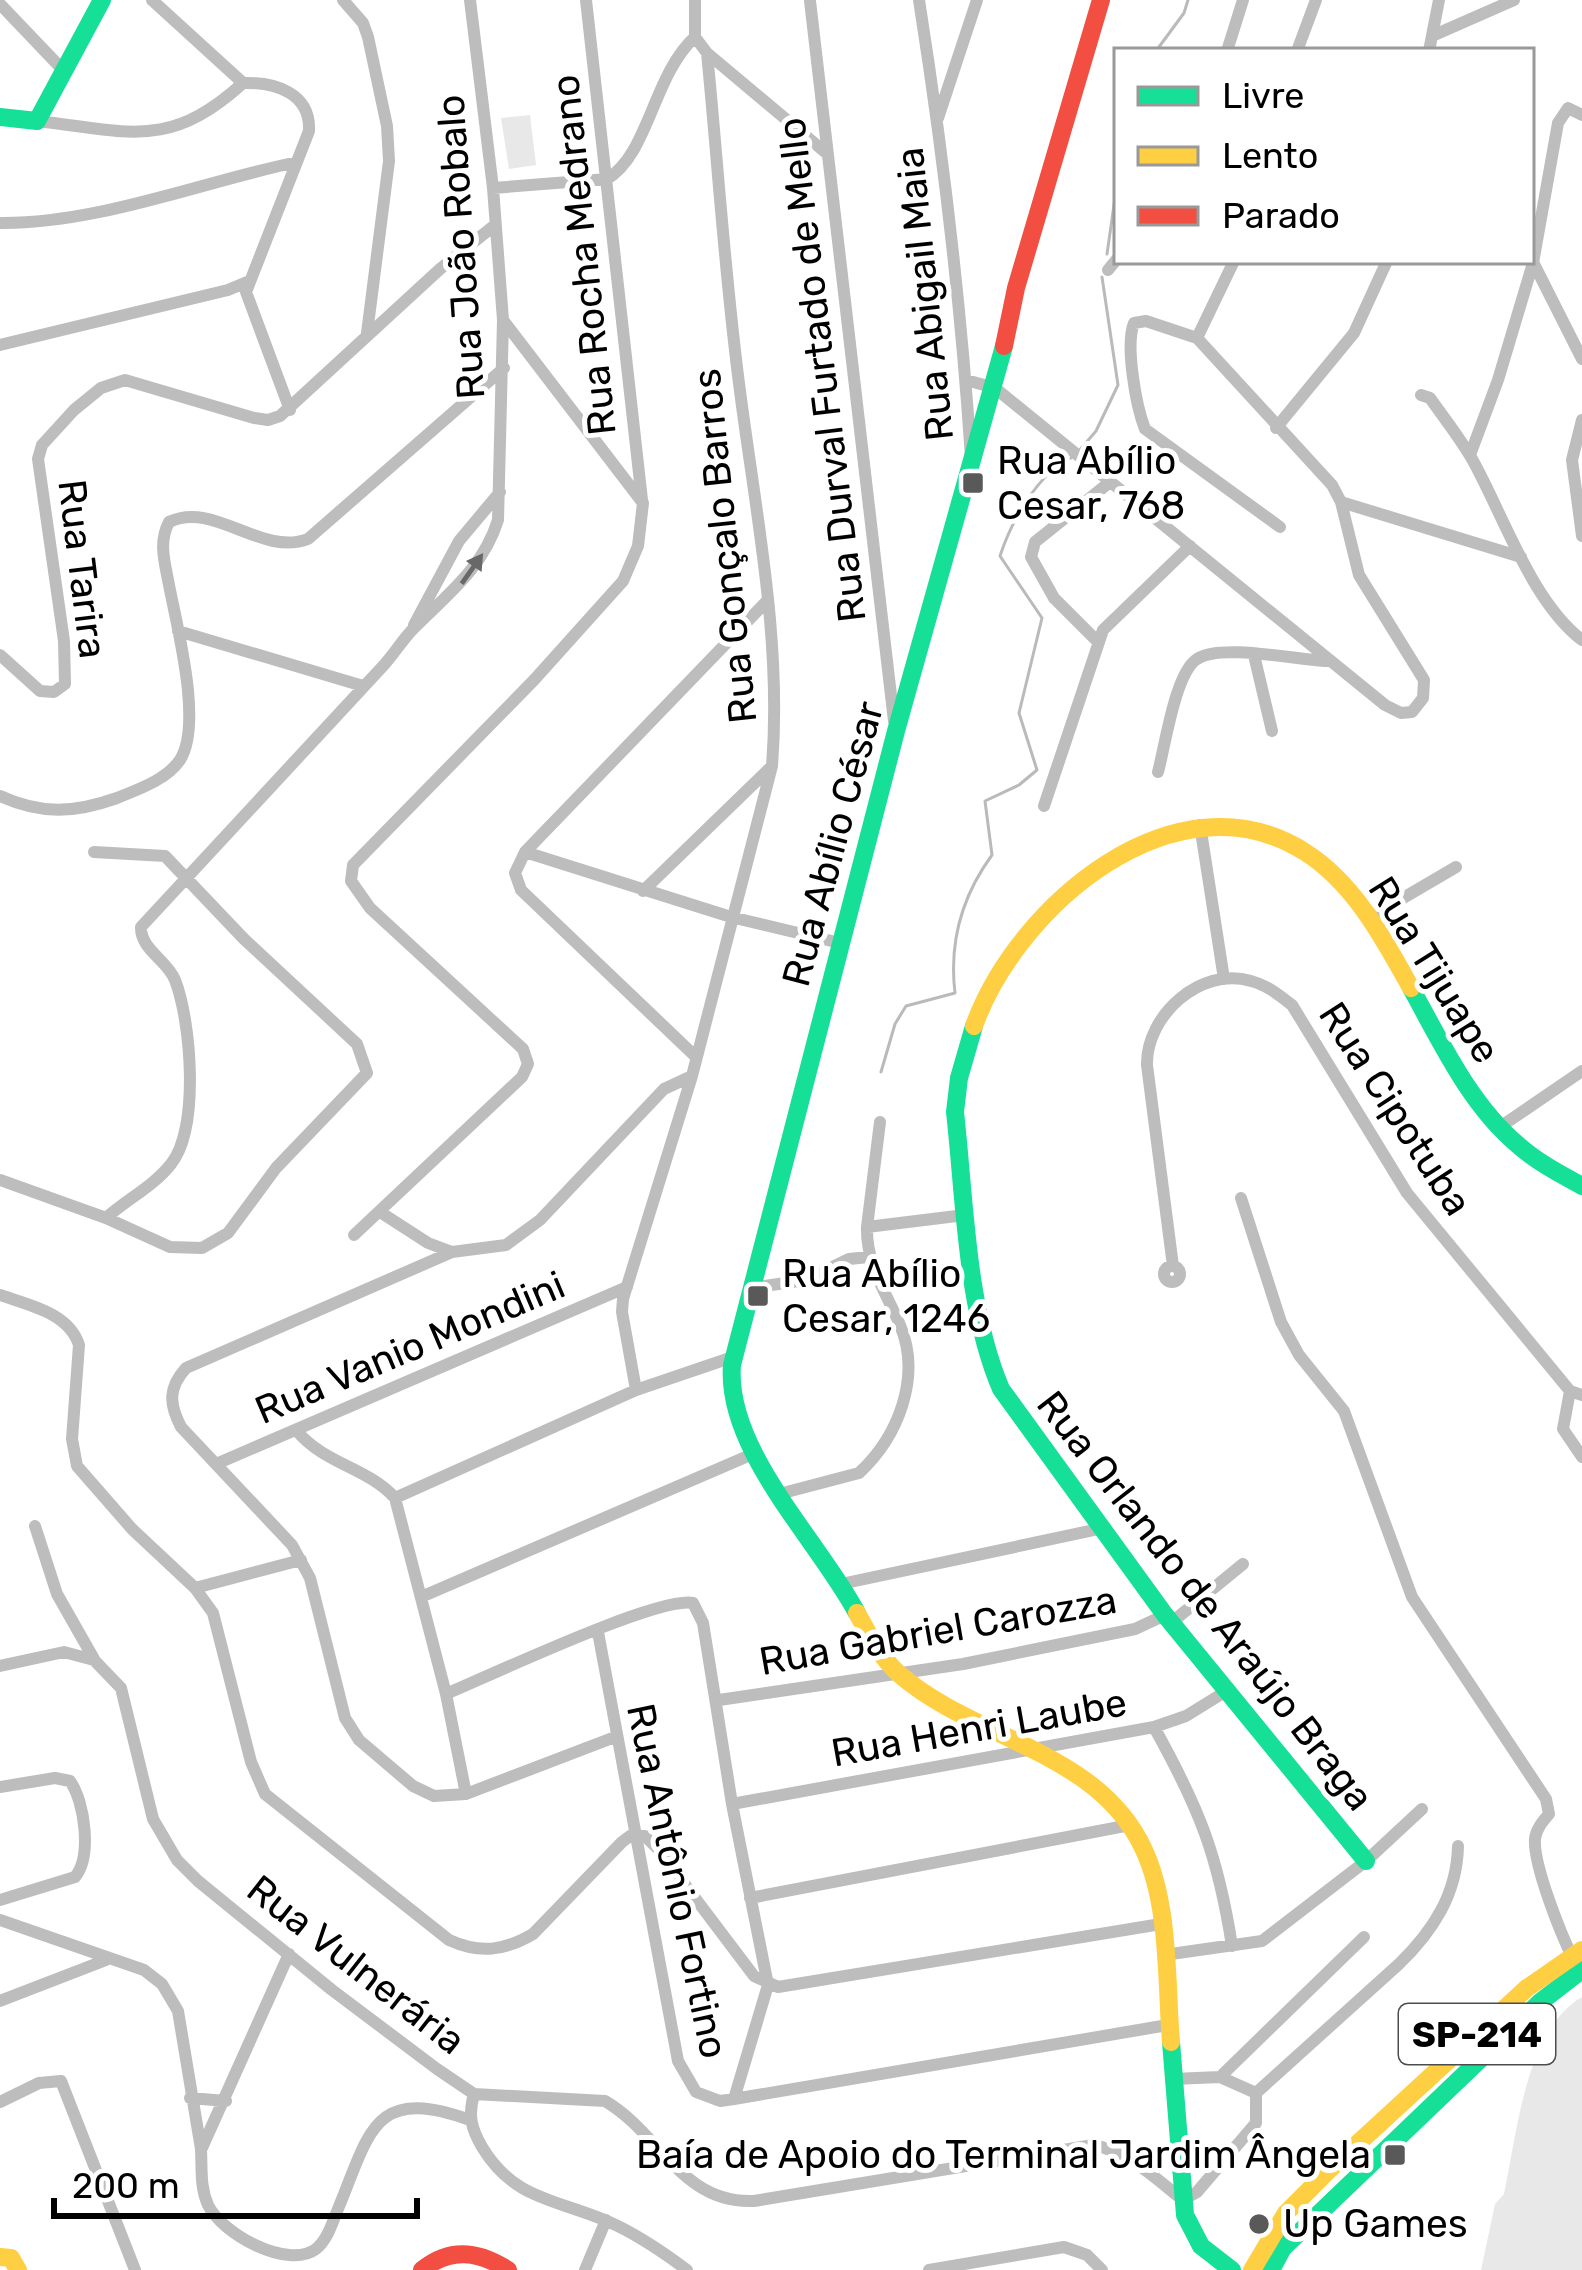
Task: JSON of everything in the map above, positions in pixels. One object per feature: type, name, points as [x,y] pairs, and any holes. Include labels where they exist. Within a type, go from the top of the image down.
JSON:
[{"type":"main road","points":[[0,117],[37,121],[102,0]]},
{"type":"main road","name":"Rua Abílio César","points":[[897,1672],[755,1453],[731,1399],[733,1357],[896,731],[994,388],[1016,288],[1101,0]]},
{"type":"main road","name":"Rua Tijuape","points":[[984,1342],[965,1215],[956,1094],[971,1034],[1000,970],[1046,912],[1103,866],[1158,837],[1200,825],[1234,823],[1275,836],[1320,865],[1369,918],[1456,1070],[1500,1127],[1529,1156],[1582,1186]]},
{"type":"main road","name":"Rua Orlando de Araújo Braga","points":[[984,1342],[996,1379],[1016,1414],[1099,1529],[1366,1861]]},
{"type":"main road","points":[[897,1672],[952,1710],[1027,1748],[1099,1793],[1130,1825],[1149,1861],[1161,1924],[1189,2228],[1201,2246],[1232,2270]]},
{"type":"main road","name":"SP-214","points":[[1252,2270],[1286,2213],[1330,2169],[1527,1988],[1579,1961]]},
{"type":"main road","name":"SP-214","points":[[1270,2270],[1283,2248],[1579,1961]]},
{"type":"main road","points":[[422,2270],[444,2255],[462,2252],[481,2254],[504,2268]]},
{"type":"street","points":[[152,0],[243,82],[286,89],[308,112],[309,131],[248,282],[249,304],[290,410],[368,334],[495,225]]},
{"type":"street","points":[[344,0],[368,37],[388,146],[368,334]]},
{"type":"street","name":"Rua João Robalo","points":[[106,1218],[172,1163],[188,1111],[189,1065],[175,979],[144,941],[141,927],[412,630],[458,589],[486,548],[498,520],[503,320],[470,0]]},
{"type":"street","name":"Rua Rocha Medrano","points":[[380,1212],[522,1077],[528,1064],[523,1049],[370,908],[351,880],[353,865],[534,680],[623,581],[638,546],[643,503],[586,0]]},
{"type":"street","points":[[695,0],[695,38],[707,53],[825,152]]},
{"type":"street","name":"Rua Abigail Maia","points":[[919,0],[938,119],[971,463]]},
{"type":"street","name":"Rua Abigail Maia","points":[[938,119],[977,0]]},
{"type":"street","points":[[1228,48],[1244,0]]},
{"type":"street","points":[[1298,48],[1316,0]]},
{"type":"street","points":[[1430,44],[1439,0]]},
{"type":"street","points":[[1430,44],[1514,0]]},
{"type":"street","name":"Rua Durval Furtado de Mello","points":[[810,2],[896,731]]},
{"type":"street","points":[[0,4],[62,69]]},
{"type":"street","points":[[493,188],[607,179],[623,166],[664,75],[695,38]]},
{"type":"street","name":"Rua Gonçalo Barros","points":[[636,1390],[622,1312],[692,1076],[772,766],[776,694],[707,53]]},
{"type":"street","points":[[37,121],[165,132],[214,105],[243,82]]},
{"type":"street","points":[[1534,257],[1555,133],[1568,108],[1582,115]]},
{"type":"street","points":[[0,224],[98,210],[297,162]]},
{"type":"street","points":[[1197,338],[1233,264]]},
{"type":"street","points":[[1276,428],[1354,333],[1387,264]]},
{"type":"street","points":[[1470,455],[1533,264]]},
{"type":"street","points":[[1534,264],[1582,359]]},
{"type":"street","points":[[0,345],[248,282]]},
{"type":"street","points":[[503,320],[643,503]]},
{"type":"street","points":[[966,380],[994,388],[1328,661],[1384,705],[1408,714],[1423,698],[1424,680],[1359,575],[1332,484],[1197,338],[1146,321],[1134,323],[1136,386],[1144,429],[1280,526]]},
{"type":"street","points":[[0,796],[25,807],[77,810],[146,786],[178,763],[189,724],[162,550],[169,522],[189,515],[286,544],[308,539],[504,368]]},
{"type":"street","name":"Rua Tarira","points":[[0,655],[40,691],[54,692],[65,684],[64,641],[38,459],[42,445],[88,398],[124,380],[254,418],[268,420],[290,410]]},
{"type":"street","points":[[1421,395],[1430,398],[1470,455],[1521,557],[1568,628],[1582,640]]},
{"type":"street","points":[[1582,420],[1572,460],[1582,536]]},
{"type":"street","points":[[1098,642],[1054,598],[1031,556],[1035,542],[1110,482]]},
{"type":"street","name":"Rua João Robalo","points":[[412,630],[458,541],[501,491]]},
{"type":"street","points":[[1341,502],[1521,557]]},
{"type":"street","points":[[1044,806],[1106,626],[1190,546]]},
{"type":"street","points":[[696,1057],[520,890],[515,873],[525,852],[768,600]]},
{"type":"street","points":[[178,631],[363,686]]},
{"type":"street","points":[[1158,772],[1190,666],[1208,655],[1328,661]]},
{"type":"street","points":[[1254,655],[1272,731]]},
{"type":"street","points":[[643,891],[772,766]]},
{"type":"street","points":[[1173,1266],[1147,1054],[1159,1021],[1171,1006],[1189,992],[1224,979],[1200,825]]},
{"type":"street","points":[[0,1180],[181,1250],[212,1244],[229,1233],[276,1168],[368,1073],[357,1044],[160,854],[94,851]]},
{"type":"street","points":[[525,852],[730,917],[840,943]]},
{"type":"street","points":[[1369,918],[1456,867]]},
{"type":"street","name":"Rua Cipotuba","points":[[1224,979],[1256,982],[1292,1005],[1407,1192],[1576,1393],[1562,1429],[1582,1457]]},
{"type":"street","points":[[1500,1127],[1582,1071]]},
{"type":"street","points":[[615,1738],[466,1794],[434,1796],[413,1786],[352,1732],[301,1560],[284,1535],[181,1427],[170,1396],[186,1368],[452,1252],[497,1249],[524,1234],[664,1089],[692,1076]]},
{"type":"street","points":[[783,1493],[859,1474],[904,1405],[909,1358],[902,1330],[869,1257],[867,1227],[880,1121]]},
{"type":"street","points":[[1241,1198],[1281,1322],[1299,1355],[1344,1411],[1412,1598],[1546,1798],[1549,1814],[1537,1831],[1535,1845],[1557,1923],[1579,1961]]},
{"type":"street","points":[[354,1235],[380,1212],[428,1243],[452,1252]]},
{"type":"street","points":[[867,1227],[965,1215]]},
{"type":"street","points":[[751,1288],[806,1280],[849,1258],[869,1257]]},
{"type":"street","name":"Rua Vanio Mondini","points":[[216,1464],[627,1288]]},
{"type":"street","points":[[0,1295],[38,1308],[72,1328],[79,1345],[72,1439],[77,1466],[132,1529],[195,1588],[213,1613],[251,1762],[265,1794],[448,1940],[485,1951],[514,1945],[533,1934],[634,1835],[647,1837],[742,1962],[768,1985],[826,1981],[1161,1924]]},
{"type":"street","points":[[395,1498],[636,1390],[733,1357]]},
{"type":"street","points":[[296,1430],[321,1455],[377,1483],[395,1498],[446,1694],[466,1794]]},
{"type":"street","points":[[421,1597],[755,1453]]},
{"type":"street","name":"Rua Vulnerária","points":[[35,1526],[56,1594],[94,1660],[121,1688],[153,1819],[177,1860],[289,1954],[474,2094],[605,2101],[695,2187],[740,2201],[1087,2145],[1111,2149],[1183,2200]]},
{"type":"street","points":[[841,1584],[1099,1529]]},
{"type":"street","points":[[195,1588],[301,1560]]},
{"type":"street","points":[[1168,1619],[1243,1564]]},
{"type":"street","points":[[446,1694],[649,1609],[693,1603],[704,1623],[732,1804],[768,1985],[734,2099]]},
{"type":"street","name":"Rua Gabriel Carozza","points":[[718,1700],[1076,1642],[1168,1619]]},
{"type":"street","name":"Rua Antônio Fortino","points":[[598,1632],[678,2061],[696,2092],[720,2101],[1168,2025]]},
{"type":"street","points":[[0,1666],[64,1652],[94,1660]]},
{"type":"street","name":"Rua Henri Laube","points":[[732,1804],[1154,1727],[1186,1716],[1228,1690]]},
{"type":"street","points":[[1154,1727],[1208,1834],[1232,1946]]},
{"type":"street","points":[[0,1787],[56,1778],[70,1781],[81,1810],[84,1855],[81,1871],[64,1883],[0,1900]]},
{"type":"street","points":[[1164,1955],[1262,1941],[1366,1861],[1422,1809]]},
{"type":"street","points":[[750,1898],[1130,1825]]},
{"type":"street","points":[[1183,2200],[1197,2192],[1256,2122],[1256,2092],[1421,1942],[1451,1887],[1458,1846]]},
{"type":"street","points":[[0,1920],[152,1974],[174,1998],[205,2194],[218,2219],[246,2243],[303,2257],[324,2241],[364,2145],[387,2115],[423,2107],[470,2120]]},
{"type":"street","points":[[1220,2077],[1364,1937]]},
{"type":"street","points":[[201,2150],[289,1954]]},
{"type":"street","points":[[0,2001],[107,1960]]},
{"type":"street","points":[[1173,2079],[1220,2077],[1256,2092]]},
{"type":"street","points":[[0,2102],[39,2083],[61,2081],[135,2270]]},
{"type":"street","points":[[474,2094],[470,2120],[483,2149],[508,2180],[527,2193],[606,2220],[687,2270]]},
{"type":"street","points":[[190,2098],[226,2101]]},
{"type":"street","name":"Rua Vulnerária","points":[[1144,2169],[1181,2178]]},
{"type":"street","points":[[585,2270],[606,2220]]},
{"type":"street","points":[[0,2238],[10,2262]]},
{"type":"street","points":[[938,2269],[1064,2247],[1087,2255],[1102,2270]]},
{"type":"shaded area","points":[[530,115],[536,165],[509,169],[501,118]]},
{"type":"shaded area","points":[[1582,1997],[1582,2270],[1481,2270],[1536,2058],[1563,2013]]},
{"type":"waterway","points":[[1158,48],[1188,0]]},
{"type":"waterway","points":[[1107,254],[1114,205]]},
{"type":"waterway","points":[[1078,452],[1096,431],[1118,385],[1102,277]]},
{"type":"waterway","points":[[881,1072],[895,1024],[906,1006],[955,993],[960,921],[992,855],[985,801],[1019,785],[1037,770],[1019,713],[1042,618],[1000,556],[1027,500],[1071,458]]},
{"type":"traffic: fast","points":[[0,117],[37,121],[102,0]]},
{"type":"traffic: fast","points":[[857,1613],[758,1462],[734,1397],[732,1365],[896,731],[1004,346]]},
{"type":"traffic: fast","points":[[1411,988],[1485,1111],[1525,1151],[1582,1186]]},
{"type":"traffic: fast","points":[[974,1026],[955,1112],[974,1289],[1001,1389],[1165,1615],[1366,1861]]},
{"type":"traffic: fast","points":[[1271,2270],[1283,2248],[1539,2003],[1582,1970]]},
{"type":"traffic: fast","points":[[1171,2042],[1185,2215],[1201,2246],[1232,2270]]},
{"type":"traffic: slow","points":[[974,1026],[995,981],[1026,937],[1064,897],[1107,863],[1155,839],[1205,828],[1256,831],[1323,865],[1366,913],[1411,988]]},
{"type":"traffic: slow","points":[[857,1613],[899,1674],[963,1715],[1067,1768],[1124,1817],[1144,1850],[1158,1895],[1171,2042]]},
{"type":"traffic: slow","points":[[1252,2270],[1286,2213],[1330,2169],[1527,1988],[1582,1950]]},
{"type":"traffic: slow","points":[[0,2257],[11,2258],[18,2270]]},
{"type":"traffic: jam","points":[[1004,346],[1016,288],[1101,0]]},
{"type":"traffic: jam","points":[[422,2270],[443,2258],[465,2254],[508,2270]]},
{"type":"place","name":"Rua Abílio Cesar, 768","points":[[973,483]]},
{"type":"place","name":"Rua Abílio Cesar, 1246","points":[[758,1296]]},
{"type":"place","name":"Baía de Apoio do Terminal Jardim Ângela","points":[[1395,2155]]},
{"type":"place","name":"Up Games","points":[[1259,2224]]}]
